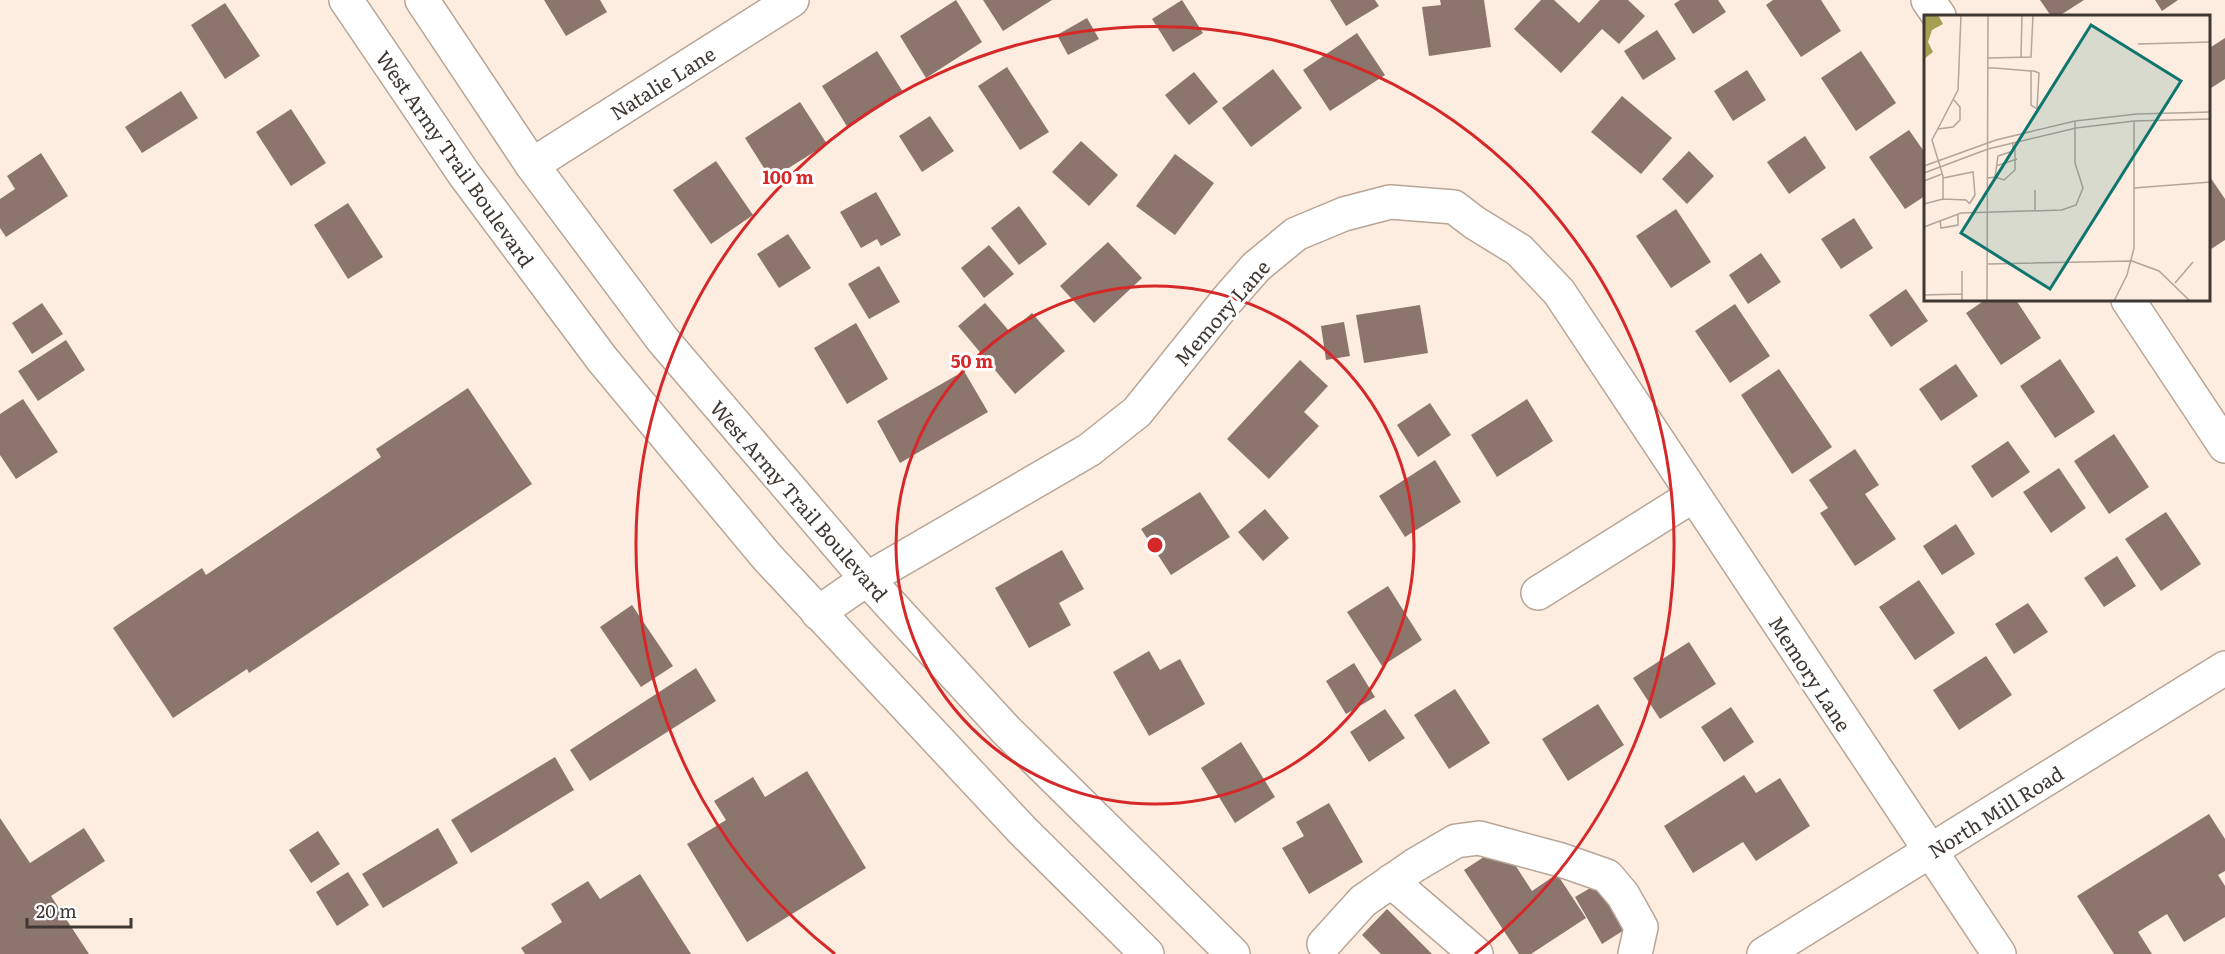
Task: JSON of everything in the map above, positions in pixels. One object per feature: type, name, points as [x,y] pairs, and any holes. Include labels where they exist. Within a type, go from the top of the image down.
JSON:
[{"type":"street","name":"West Army Trail Boulevard","points":[[346,0],[464,174],[602,359],[767,557],[1022,830],[1147,954]]},
{"type":"street","name":"West Army Trail Boulevard","points":[[422,0],[532,165],[662,339],[867,579],[1006,729],[1233,954]]},
{"type":"street","name":"Natalie Lane","points":[[532,165],[792,0]]},
{"type":"street","points":[[1928,0],[1938,15]]},
{"type":"street","name":"Memory Lane","points":[[818,613],[867,579],[1089,450],[1137,412],[1256,267],[1296,234],[1344,214],[1390,202],[1454,207],[1519,250],[1559,292],[1929,852],[1999,954]]},
{"type":"street","points":[[2129,302],[2225,446]]},
{"type":"street","points":[[1538,593],[1694,495]]},
{"type":"street","name":"North Mill Road","points":[[1764,954],[2225,668]]},
{"type":"street","points":[[1330,951],[1363,901],[1403,873],[1456,841],[1479,838],[1561,860],[1607,876],[1623,895],[1641,927],[1635,954]]},
{"type":"street","points":[[1403,873],[1476,954]]},
{"type":"building","points":[[544,0],[600,0],[607,12],[566,36]]},
{"type":"building","points":[[956,0],[982,42],[926,78],[900,36]]},
{"type":"building","points":[[983,0],[1052,0],[1003,31]]},
{"type":"building","points":[[1182,0],[1203,33],[1173,52],[1152,19]]},
{"type":"building","points":[[1330,0],[1375,0],[1379,6],[1346,26]]},
{"type":"building","points":[[1440,0],[1484,0],[1491,47],[1429,56],[1422,7],[1441,5]]},
{"type":"building","points":[[1541,0],[1554,0],[1579,23],[1600,0],[1628,0],[1645,16],[1619,44],[1602,29],[1561,73],[1514,29]]},
{"type":"building","points":[[1680,0],[1718,0],[1726,12],[1693,34],[1674,4]]},
{"type":"building","points":[[1773,0],[1821,0],[1841,31],[1801,57],[1766,5]]},
{"type":"building","points":[[2040,0],[2084,0],[2061,15],[2050,15]]},
{"type":"building","points":[[2155,0],[2178,0],[2162,11]]},
{"type":"building","points":[[225,3],[260,56],[225,79],[191,25]]},
{"type":"building","points":[[1087,18],[1099,39],[1068,55],[1057,35]]},
{"type":"building","points":[[1657,30],[1676,59],[1643,80],[1624,51]]},
{"type":"building","points":[[1357,33],[1385,75],[1330,111],[1303,70]]},
{"type":"building","points":[[2225,38],[2225,79],[2210,89],[2210,48]]},
{"type":"building","points":[[877,51],[903,92],[848,128],[822,86]]},
{"type":"building","points":[[1861,51],[1896,103],[1856,131],[1821,78]]},
{"type":"building","points":[[1007,67],[1049,132],[1020,150],[978,86]]},
{"type":"building","points":[[1273,69],[1302,108],[1251,147],[1222,108]]},
{"type":"building","points":[[1747,70],[1766,100],[1733,121],[1714,91]]},
{"type":"building","points":[[1194,72],[1218,102],[1189,125],[1165,95]]},
{"type":"building","points":[[181,91],[198,118],[142,153],[125,127]]},
{"type":"building","points":[[1622,96],[1672,138],[1641,174],[1591,132]]},
{"type":"building","points":[[800,102],[827,144],[771,179],[745,138]]},
{"type":"building","points":[[291,109],[326,163],[291,186],[256,132]]},
{"type":"building","points":[[930,116],[954,151],[922,172],[899,136]]},
{"type":"building","points":[[1909,130],[1924,152],[1924,197],[1905,209],[1869,157]]},
{"type":"building","points":[[1805,136],[1826,168],[1789,194],[1767,162]]},
{"type":"building","points":[[1081,141],[1118,175],[1089,206],[1052,172]]},
{"type":"building","points":[[1689,151],[1714,176],[1687,204],[1662,179]]},
{"type":"building","points":[[41,153],[68,196],[6,237],[0,228],[0,199],[15,189],[7,176]]},
{"type":"building","points":[[1175,154],[1214,183],[1175,235],[1136,206]]},
{"type":"building","points":[[716,161],[753,215],[711,244],[673,190]]},
{"type":"building","points":[[2210,177],[2225,199],[2225,240],[2210,250]]},
{"type":"building","points":[[876,192],[901,235],[881,246],[877,239],[861,248],[840,212]]},
{"type":"building","points":[[348,203],[383,257],[348,279],[314,225]]},
{"type":"building","points":[[1019,206],[1047,244],[1019,265],[991,228]]},
{"type":"building","points":[[1676,209],[1711,262],[1671,288],[1636,236]]},
{"type":"building","points":[[1854,218],[1873,248],[1841,269],[1821,239]]},
{"type":"building","points":[[788,234],[811,268],[779,288],[757,254]]},
{"type":"building","points":[[1108,242],[1142,278],[1094,323],[1060,286]]},
{"type":"building","points":[[989,245],[1014,274],[984,298],[961,268]]},
{"type":"building","points":[[1761,253],[1781,282],[1748,304],[1729,275]]},
{"type":"building","points":[[879,266],[900,302],[869,319],[848,284]]},
{"type":"building","points":[[1906,289],[1928,321],[1891,347],[1869,315]]},
{"type":"building","points":[[1982,302],[2017,302],[2041,338],[2001,365],[1966,313]]},
{"type":"building","points":[[42,303],[63,334],[32,354],[12,323]]},
{"type":"building","points":[[985,303],[1010,332],[1032,313],[1065,351],[1015,394],[958,326]]},
{"type":"building","points":[[1735,304],[1770,356],[1730,383],[1695,331]]},
{"type":"building","points":[[1420,305],[1428,353],[1364,363],[1356,315]]},
{"type":"building","points":[[1344,322],[1350,356],[1326,360],[1321,326]]},
{"type":"building","points":[[856,323],[888,379],[847,404],[814,348]]},
{"type":"building","points":[[66,340],[85,370],[38,401],[18,371]]},
{"type":"building","points":[[2060,359],[2095,412],[2055,438],[2020,386]]},
{"type":"building","points":[[1300,360],[1328,386],[1304,412],[1319,426],[1269,479],[1227,439]]},
{"type":"building","points":[[1956,364],[1978,396],[1941,421],[1919,389]]},
{"type":"building","points":[[1779,369],[1832,447],[1792,474],[1741,395]]},
{"type":"building","points":[[964,371],[988,412],[900,463],[877,421]]},
{"type":"building","points":[[468,388],[532,484],[249,673],[247,669],[173,718],[113,628],[202,568],[206,575],[381,457],[376,449]]},
{"type":"building","points":[[23,399],[58,452],[16,479],[0,455],[0,414]]},
{"type":"building","points":[[1527,399],[1553,441],[1497,477],[1471,435]]},
{"type":"building","points":[[1430,403],[1451,435],[1418,457],[1397,425]]},
{"type":"building","points":[[2114,434],[2149,487],[2109,514],[2074,461]]},
{"type":"building","points":[[2008,441],[2030,472],[1992,498],[1971,466]]},
{"type":"building","points":[[1855,449],[1879,485],[1865,494],[1896,539],[1855,566],[1820,513],[1828,508],[1809,480]]},
{"type":"building","points":[[1435,460],[1461,502],[1405,537],[1379,496]]},
{"type":"building","points":[[2059,468],[2086,508],[2051,533],[2023,492]]},
{"type":"building","points":[[1200,492],[1230,537],[1171,575],[1141,529]]},
{"type":"building","points":[[1265,509],[1289,538],[1263,561],[1238,532]]},
{"type":"building","points":[[2166,512],[2201,564],[2161,591],[2125,539]]},
{"type":"building","points":[[1956,524],[1975,554],[1942,575],[1923,546]]},
{"type":"building","points":[[1062,550],[1084,589],[1059,603],[1071,625],[1029,648],[995,588]]},
{"type":"building","points":[[2117,556],[2136,586],[2104,607],[2084,578]]},
{"type":"building","points":[[1919,580],[1955,633],[1915,660],[1879,607]]},
{"type":"building","points":[[1388,586],[1422,640],[1382,666],[1347,612]]},
{"type":"building","points":[[2028,603],[2048,632],[2014,654],[1995,624]]},
{"type":"building","points":[[632,605],[673,666],[641,687],[600,627]]},
{"type":"building","points":[[1689,642],[1716,684],[1660,719],[1633,678]]},
{"type":"building","points":[[1149,651],[1160,670],[1180,659],[1205,704],[1149,736],[1113,672]]},
{"type":"building","points":[[1986,656],[2012,695],[1959,730],[1933,690]]},
{"type":"building","points":[[1354,663],[1375,697],[1346,714],[1326,681]]},
{"type":"building","points":[[696,668],[716,701],[590,781],[570,750]]},
{"type":"building","points":[[1455,689],[1490,743],[1449,769],[1414,715]]},
{"type":"building","points":[[1598,704],[1624,745],[1568,781],[1542,739]]},
{"type":"building","points":[[1731,707],[1754,742],[1724,762],[1701,727]]},
{"type":"building","points":[[1385,709],[1405,738],[1369,762],[1350,732]]},
{"type":"building","points":[[1241,742],[1275,797],[1235,823],[1201,768]]},
{"type":"building","points":[[555,757],[574,790],[471,853],[451,820]]},
{"type":"building","points":[[807,771],[866,868],[747,942],[687,844],[726,820],[714,801],[753,777],[765,797]]},
{"type":"building","points":[[1744,775],[1756,793],[1780,778],[1810,826],[1756,861],[1743,842],[1693,873],[1664,826]]},
{"type":"building","points":[[1329,803],[1363,862],[1309,894],[1282,848],[1304,836],[1296,822]]},
{"type":"building","points":[[2209,814],[2225,839],[2225,871],[2218,875],[2225,886],[2225,917],[2184,942],[2167,914],[2138,932],[2152,954],[2114,954],[2077,896]]},
{"type":"building","points":[[0,818],[30,863],[84,828],[105,861],[51,896],[89,954],[0,954]]},
{"type":"building","points":[[438,828],[458,863],[383,908],[362,874]]},
{"type":"building","points":[[318,831],[340,864],[311,883],[289,850]]},
{"type":"building","points":[[1502,845],[1532,891],[1557,874],[1586,918],[1531,954],[1519,954],[1464,870]]},
{"type":"building","points":[[348,872],[369,905],[337,926],[316,892]]},
{"type":"building","points":[[640,874],[691,954],[525,954],[521,948],[562,922],[551,904],[588,881],[600,899]]},
{"type":"building","points":[[1602,881],[1629,927],[1602,944],[1575,897]]},
{"type":"building","points":[[1387,909],[1432,954],[1381,954],[1362,935]]}]
